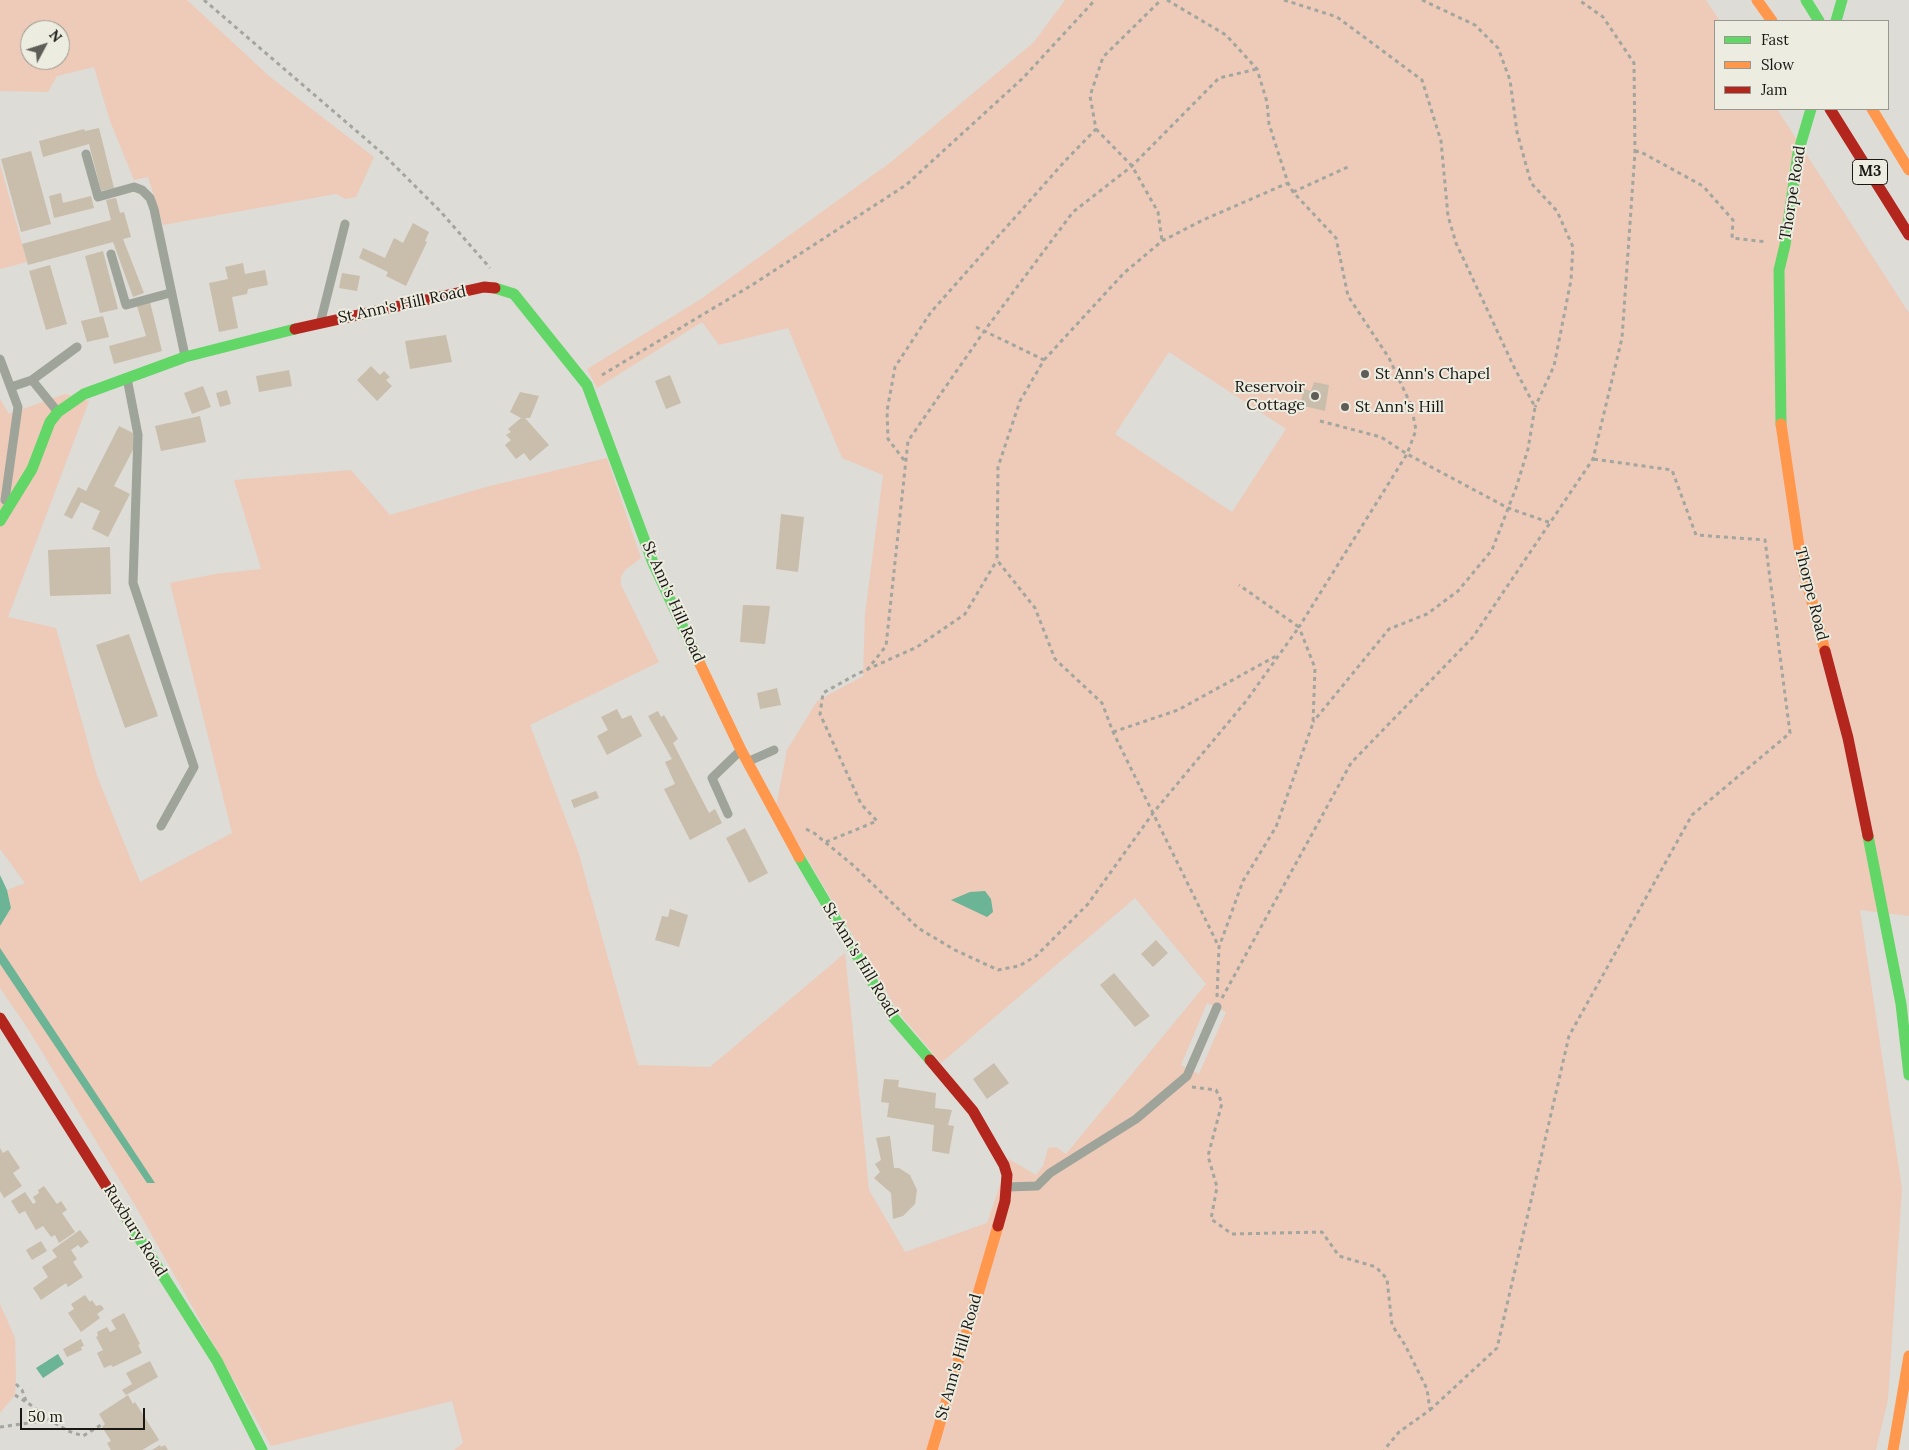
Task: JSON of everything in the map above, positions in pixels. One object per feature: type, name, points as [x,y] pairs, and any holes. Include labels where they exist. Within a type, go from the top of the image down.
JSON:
[{"type":"main road","points":[[1758,0],[1771,20]]},
{"type":"main road","points":[[1806,0],[1818,20]]},
{"type":"main road","points":[[1836,20],[1842,0]]},
{"type":"main road","name":"Thorpe Road","points":[[1810,110],[1798,152],[1785,245],[1779,270],[1780,415],[1802,560],[1848,738],[1882,901],[1901,1004],[1909,1075]]},
{"type":"main road","name":"M3","points":[[1831,110],[1909,235]]},
{"type":"main road","name":"M3","points":[[1873,110],[1909,170]]},
{"type":"main road","name":"St Ann's Hill Road","points":[[1,520],[32,469],[50,422],[58,412],[84,394],[185,357],[320,322],[484,287],[502,289],[514,294],[587,384],[653,563],[741,750],[777,819],[893,1017],[973,1111],[1004,1165],[1007,1175],[1005,1201],[932,1450]]},
{"type":"main road","name":"Ruxbury Road","points":[[0,1018],[217,1362],[262,1450]]},
{"type":"main road","points":[[1893,1450],[1909,1358]]},
{"type":"lane","points":[[86,154],[98,197],[134,187],[142,190],[150,198],[154,209],[170,293],[185,357]]},
{"type":"lane","points":[[320,322],[345,224]]},
{"type":"lane","points":[[111,254],[126,305],[170,293]]},
{"type":"lane","points":[[11,387],[32,380],[77,347]]},
{"type":"lane","points":[[0,359],[18,407],[1,520]]},
{"type":"lane","points":[[127,378],[138,435],[134,583],[194,767],[161,826]]},
{"type":"lane","points":[[32,380],[58,412]]},
{"type":"lane","points":[[728,814],[712,778],[741,750]]},
{"type":"lane","points":[[747,762],[774,750]]},
{"type":"lane","points":[[1007,1187],[1037,1186],[1050,1173],[1136,1119],[1187,1076],[1216,1007]]},
{"type":"path","points":[[204,0],[382,153],[441,212],[490,269]]},
{"type":"path","points":[[587,384],[752,285],[906,185],[1023,78],[1096,0]]},
{"type":"path","points":[[1161,0],[1103,57],[1090,96],[1096,130],[1132,166],[1158,212],[1162,242]]},
{"type":"path","points":[[805,829],[826,842],[885,894],[918,928],[955,950],[998,970],[1019,966],[1036,956],[1088,904],[1153,813],[1247,700],[1281,654],[1407,454],[1416,430],[1411,405],[1389,358],[1348,296],[1336,238],[1293,192],[1288,182],[1269,124],[1267,102],[1257,69],[1226,35],[1167,0]]},
{"type":"path","points":[[1284,0],[1337,17],[1422,80],[1441,141],[1448,216],[1456,243],[1514,367],[1535,407]]},
{"type":"path","points":[[1313,722],[1390,629],[1427,614],[1458,591],[1492,550],[1528,448],[1535,407],[1554,366],[1571,280],[1573,247],[1557,212],[1531,183],[1517,132],[1510,80],[1498,48],[1475,25],[1422,0]]},
{"type":"path","points":[[1216,1007],[1351,762],[1473,637],[1593,459],[1622,338],[1635,152],[1634,63],[1603,17],[1579,0]]},
{"type":"path","points":[[867,670],[886,646],[908,441],[986,330],[1073,212],[1132,166],[1219,78],[1257,69]]},
{"type":"path","points":[[905,460],[888,439],[887,411],[895,367],[931,312],[1065,161],[1096,130]]},
{"type":"path","points":[[1635,152],[1639,152],[1703,186],[1733,220],[1732,238],[1785,245]]},
{"type":"path","points":[[1293,192],[1350,166]]},
{"type":"path","points":[[826,842],[877,821],[861,804],[820,714],[823,693],[917,647],[965,614],[997,560],[998,467],[1020,401],[1044,360],[1124,273],[1162,242],[1196,223],[1288,182]]},
{"type":"path","points":[[976,327],[986,330],[1044,360]]},
{"type":"path","points":[[1320,421],[1381,437],[1407,454],[1508,508],[1551,523]]},
{"type":"path","points":[[1384,1450],[1399,1432],[1430,1410],[1497,1348],[1569,1036],[1692,815],[1790,733],[1765,540],[1696,535],[1672,470],[1593,459]]},
{"type":"path","points":[[997,560],[1035,608],[1055,659],[1102,703],[1113,732],[1219,947]]},
{"type":"path","points":[[1216,1007],[1219,947],[1243,881],[1276,827],[1313,722],[1315,668],[1299,627],[1239,584]]},
{"type":"path","points":[[1113,732],[1178,710],[1281,654]]},
{"type":"path","points":[[1170,1090],[1186,1086],[1216,1090],[1222,1102],[1208,1156],[1217,1187],[1211,1219],[1232,1234],[1322,1232],[1339,1256],[1376,1267],[1387,1279],[1392,1325],[1405,1345],[1427,1389],[1430,1410]]},
{"type":"path","points":[[16,1384],[22,1390],[26,1402]]},
{"type":"path","points":[[15,1395],[26,1402],[41,1416],[42,1420]]},
{"type":"path","points":[[0,1427],[27,1425],[42,1420],[50,1420],[68,1431],[83,1436],[104,1423]]},
{"type":"shaded area","points":[[0,0],[187,0],[269,76],[374,157],[356,197],[345,199],[336,194],[163,225],[148,177],[134,180],[110,121],[94,67],[57,76],[48,92],[0,91]]},
{"type":"shaded area","points":[[1065,0],[1706,0],[1719,20],[1714,20],[1714,110],[1778,110],[1909,313],[1909,916],[1860,910],[1902,1189],[1888,1400],[1876,1450],[454,1450],[463,1443],[452,1401],[271,1446],[136,1207],[28,1029],[0,988],[0,926],[11,908],[7,890],[25,883],[0,849],[0,399],[9,414],[65,394],[89,401],[8,617],[56,628],[97,776],[140,882],[232,833],[170,583],[215,574],[261,569],[234,480],[351,470],[390,515],[486,487],[607,458],[641,558],[625,570],[621,577],[621,585],[659,662],[530,725],[578,851],[638,1065],[710,1067],[845,953],[869,1190],[905,1252],[987,1223],[1009,1159],[1036,1175],[1043,1166],[1048,1148],[1056,1147],[1066,1154],[1206,984],[1135,898],[941,1063],[899,1013],[776,806],[787,750],[817,701],[863,676],[865,614],[883,475],[842,458],[788,328],[719,345],[702,322],[597,388],[587,369],[701,299],[891,162],[1034,42]],"holes":[[[1169,352],[1286,429],[1232,512],[1115,434]],[[1207,1003],[1226,1012],[1199,1074],[1181,1065]]]},
{"type":"shaded area","points":[[0,164],[27,262],[0,269]]},
{"type":"shaded area","points":[[0,875],[7,890],[11,908],[0,926]]},
{"type":"shaded area","points":[[985,891],[991,899],[993,912],[987,917],[951,900],[970,892]]},
{"type":"shaded area","points":[[0,948],[155,1183],[147,1183],[0,964]]},
{"type":"shaded area","points":[[0,1304],[15,1338],[16,1379],[15,1395],[0,1413]]},
{"type":"shaded area","points":[[58,1354],[64,1364],[43,1378],[36,1368]]},
{"type":"building","points":[[99,128],[114,188],[101,191],[89,144],[43,157],[39,141],[84,129],[85,131]]},
{"type":"building","points":[[31,151],[51,224],[21,232],[1,159]]},
{"type":"building","points":[[61,193],[63,203],[91,196],[94,208],[54,218],[49,196]]},
{"type":"building","points":[[116,198],[120,213],[124,212],[131,237],[123,239],[144,293],[133,297],[113,242],[28,265],[22,244],[111,220],[106,200]]},
{"type":"building","points":[[413,223],[429,232],[425,241],[427,242],[406,286],[386,276],[388,272],[359,258],[363,248],[385,258],[394,238],[403,243]]},
{"type":"building","points":[[103,251],[118,309],[100,313],[85,256]]},
{"type":"building","points":[[243,263],[245,274],[265,270],[268,285],[248,289],[247,294],[232,297],[238,328],[219,332],[209,283],[228,279],[225,267]]},
{"type":"building","points":[[50,265],[67,324],[46,330],[29,271]]},
{"type":"building","points":[[342,273],[360,276],[357,291],[339,288]]},
{"type":"building","points":[[150,302],[162,351],[114,364],[109,346],[146,336],[137,306]]},
{"type":"building","points":[[103,316],[109,337],[87,342],[81,321]]},
{"type":"building","points":[[446,335],[452,362],[410,369],[405,341]]},
{"type":"building","points":[[371,366],[380,375],[384,371],[390,377],[386,380],[392,386],[377,401],[357,380]]},
{"type":"building","points":[[289,370],[292,386],[259,392],[256,376]]},
{"type":"building","points":[[670,375],[681,403],[666,409],[655,381]]},
{"type":"building","name":"Reservoir Cottage","points":[[1314,382],[1329,385],[1325,411],[1300,405],[1304,389],[1311,391]]},
{"type":"building","points":[[203,386],[211,407],[192,414],[184,393]]},
{"type":"building","points":[[227,390],[231,404],[220,407],[216,393]]},
{"type":"building","points":[[520,392],[539,396],[530,418],[525,418],[549,445],[530,461],[524,453],[516,459],[505,445],[511,440],[506,435],[511,432],[508,429],[521,418],[510,412]]},
{"type":"building","points":[[200,416],[206,442],[161,451],[155,426]]},
{"type":"building","points":[[119,426],[135,434],[135,446],[114,486],[130,494],[108,537],[92,529],[100,511],[81,502],[72,519],[64,515],[78,487],[86,491]]},
{"type":"building","points":[[781,514],[804,517],[798,572],[776,569]]},
{"type":"building","points":[[110,547],[111,594],[50,596],[48,550]]},
{"type":"building","points":[[743,605],[770,606],[765,644],[740,642]]},
{"type":"building","points":[[129,634],[158,716],[125,728],[96,645]]},
{"type":"building","points":[[777,688],[781,705],[760,709],[757,693]]},
{"type":"building","points":[[617,709],[622,719],[631,715],[642,736],[607,755],[597,736],[608,730],[601,717]]},
{"type":"building","points":[[658,711],[661,717],[664,715],[678,739],[673,743],[709,813],[715,809],[722,823],[690,840],[664,789],[675,784],[665,762],[672,759],[648,716]]},
{"type":"building","points":[[596,791],[599,798],[574,808],[571,800]]},
{"type":"building","points":[[745,828],[768,873],[749,883],[726,838]]},
{"type":"building","points":[[670,909],[688,915],[679,947],[655,940],[662,916],[668,917]]},
{"type":"building","points":[[1156,940],[1168,953],[1153,967],[1141,954]]},
{"type":"building","points":[[1114,973],[1150,1016],[1135,1027],[1100,985]]},
{"type":"building","points":[[994,1063],[1009,1083],[987,1099],[973,1079]]},
{"type":"building","points":[[884,1079],[899,1080],[898,1087],[936,1093],[935,1108],[952,1110],[948,1125],[954,1126],[949,1154],[932,1151],[934,1125],[887,1117],[889,1103],[881,1102]]},
{"type":"building","points":[[890,1136],[894,1168],[899,1168],[910,1175],[917,1190],[915,1204],[903,1216],[893,1219],[891,1193],[874,1178],[880,1172],[875,1164],[881,1160],[876,1138]]},
{"type":"building","points":[[0,1148],[3,1153],[8,1150],[20,1168],[13,1173],[22,1186],[4,1198],[0,1191]]},
{"type":"building","points":[[44,1186],[57,1204],[61,1201],[67,1210],[62,1213],[75,1232],[59,1243],[55,1235],[51,1237],[43,1226],[36,1230],[25,1211],[19,1214],[11,1201],[25,1192],[33,1204],[36,1202],[33,1197]]},
{"type":"building","points":[[80,1230],[89,1242],[81,1248],[78,1245],[71,1250],[77,1259],[73,1262],[83,1277],[68,1287],[66,1283],[41,1300],[33,1288],[48,1277],[42,1267],[57,1257],[52,1250]]},
{"type":"building","points":[[41,1241],[47,1251],[32,1260],[26,1250]]},
{"type":"building","points":[[85,1295],[90,1302],[92,1300],[96,1306],[101,1305],[104,1309],[97,1314],[100,1318],[81,1332],[68,1313],[74,1309],[71,1304]]},
{"type":"building","points":[[124,1313],[140,1344],[138,1345],[142,1353],[113,1367],[111,1365],[104,1368],[97,1353],[103,1350],[96,1337],[98,1336],[97,1332],[107,1327],[110,1332],[116,1329],[111,1320]]},
{"type":"building","points":[[81,1339],[84,1346],[81,1347],[82,1350],[67,1357],[63,1349]]},
{"type":"building","points":[[150,1361],[158,1377],[126,1395],[122,1390],[132,1384],[126,1373]]},
{"type":"building","points":[[128,1395],[133,1404],[135,1402],[159,1440],[142,1450],[111,1450],[107,1443],[111,1441],[102,1427],[105,1424],[99,1414]]},
{"type":"building","points":[[160,1445],[161,1447],[165,1445],[168,1450],[152,1450]]},
{"type":"traffic: fast","points":[[1806,0],[1818,20]]},
{"type":"traffic: fast","points":[[1836,20],[1842,0]]},
{"type":"traffic: fast","points":[[1781,424],[1779,270],[1785,245],[1798,153],[1811,110]]},
{"type":"traffic: fast","points":[[495,288],[514,294],[587,385],[653,563],[700,664]]},
{"type":"traffic: fast","points":[[0,521],[32,469],[50,422],[58,412],[84,394],[185,357],[295,329]]},
{"type":"traffic: fast","points":[[1868,836],[1901,1004],[1909,1075]]},
{"type":"traffic: fast","points":[[799,857],[893,1017],[930,1060]]},
{"type":"traffic: fast","points":[[115,1200],[217,1361],[262,1450]]},
{"type":"traffic: slow","points":[[1757,0],[1771,20]]},
{"type":"traffic: slow","points":[[1873,110],[1909,170]]},
{"type":"traffic: slow","points":[[1781,424],[1801,560],[1825,651]]},
{"type":"traffic: slow","points":[[700,664],[741,750],[799,857]]},
{"type":"traffic: slow","points":[[932,1450],[998,1226]]},
{"type":"traffic: slow","points":[[1893,1450],[1909,1356]]},
{"type":"traffic: jam","points":[[1831,110],[1909,235]]},
{"type":"traffic: jam","points":[[295,329],[484,287],[495,288]]},
{"type":"traffic: jam","points":[[1825,651],[1848,738],[1868,836]]},
{"type":"traffic: jam","points":[[0,1018],[115,1200]]},
{"type":"traffic: jam","points":[[930,1060],[973,1111],[1004,1165],[1007,1175],[1005,1201],[998,1226]]},
{"type":"place","name":"St Ann's Chapel","points":[[1365,374]]},
{"type":"place","name":"Reservoir Cottage","points":[[1315,396]]},
{"type":"place","name":"St Ann's Hill","points":[[1345,407]]}]
